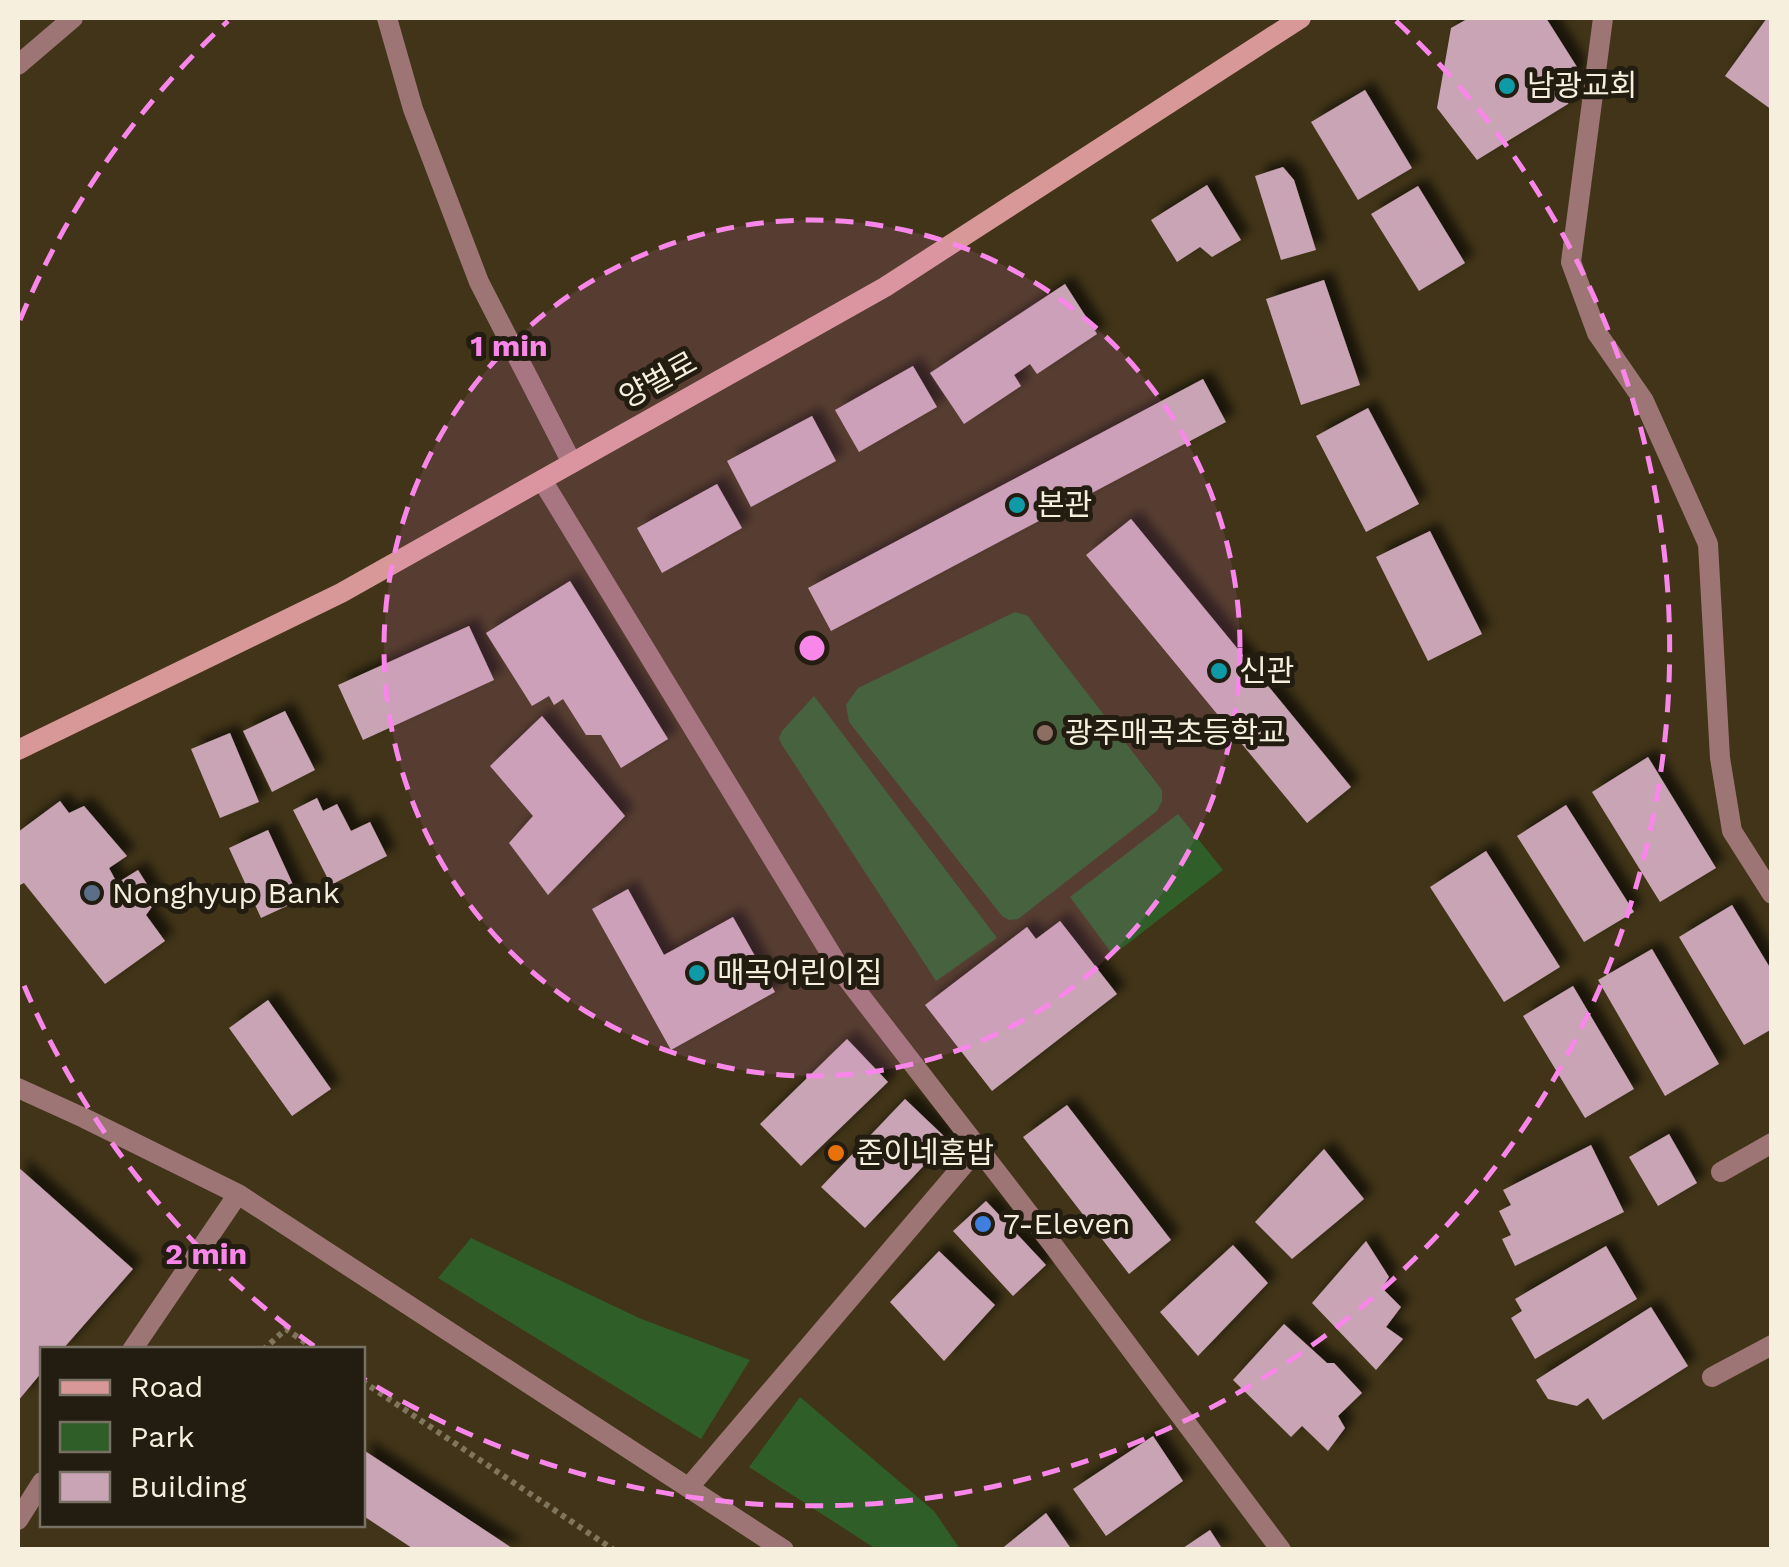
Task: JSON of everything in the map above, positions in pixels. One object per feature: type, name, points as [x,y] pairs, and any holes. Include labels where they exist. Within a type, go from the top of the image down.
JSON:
[{"type":"street","points":[[18,65],[73,18]]},
{"type":"street","points":[[388,18],[413,109],[479,282],[572,463]]},
{"type":"street","name":"양벌로","points":[[18,750],[342,593],[885,287],[1301,18]]},
{"type":"street","points":[[1602,18],[1571,262],[1597,333],[1644,401],[1708,544],[1720,758],[1732,831],[1772,894]]},
{"type":"street","points":[[542,480],[842,972],[1282,1550]]},
{"type":"street","points":[[18,1088],[238,1194],[784,1550]]},
{"type":"street","points":[[1721,1172],[1772,1142]]},
{"type":"street","points":[[689,1488],[978,1148]]},
{"type":"street","points":[[134,1347],[238,1194]]},
{"type":"street","points":[[1712,1377],[1772,1345]]},
{"type":"street","points":[[18,1520],[40,1485]]},
{"type":"path","points":[[266,1347],[286,1329],[312,1347]]},
{"type":"path","points":[[365,1383],[614,1550]]},
{"type":"green space","points":[[1015,612],[1028,616],[1162,790],[1162,801],[1157,811],[1018,919],[1009,920],[849,722],[846,705],[858,688]]},
{"type":"green space","points":[[814,696],[997,938],[936,981],[779,738]]},
{"type":"green space","points":[[1178,814],[1223,870],[1113,955],[1070,897]]},
{"type":"green space","points":[[471,1238],[639,1318],[750,1360],[701,1439],[438,1278]]},
{"type":"green space","points":[[800,1397],[934,1511],[960,1549],[876,1549],[749,1467]]},
{"type":"building","name":"남광교회","points":[[1469,18],[1546,18],[1577,67],[1568,104],[1477,160],[1437,108],[1451,28]]},
{"type":"building","points":[[1767,18],[1772,18],[1772,110],[1725,76]]},
{"type":"building","points":[[1365,90],[1412,168],[1358,200],[1311,122]]},
{"type":"building","points":[[1283,167],[1294,180],[1316,250],[1281,260],[1255,176]]},
{"type":"building","points":[[1207,185],[1241,240],[1212,257],[1200,247],[1177,262],[1151,220]]},
{"type":"building","points":[[1418,186],[1465,263],[1419,291],[1371,214]]},
{"type":"building","points":[[1324,280],[1360,385],[1301,405],[1266,299]]},
{"type":"building","points":[[1065,284],[1097,334],[1037,374],[1030,364],[1014,375],[1021,386],[964,424],[930,373]]},
{"type":"building","points":[[913,366],[937,407],[859,452],[835,410]]},
{"type":"building","name":"본관","points":[[1203,379],[1226,422],[831,631],[808,588]]},
{"type":"building","points":[[1368,408],[1419,504],[1366,532],[1316,436]]},
{"type":"building","points":[[812,416],[836,461],[751,507],[727,461]]},
{"type":"building","points":[[717,484],[742,528],[662,573],[637,528]]},
{"type":"building","name":"신관","points":[[1131,519],[1351,787],[1307,823],[1086,555]]},
{"type":"building","points":[[1430,531],[1482,634],[1428,661],[1376,557]]},
{"type":"building","points":[[570,581],[668,739],[621,768],[601,735],[586,735],[563,699],[554,705],[549,696],[532,706],[486,633]]},
{"type":"building","points":[[469,626],[494,680],[363,740],[338,685]]},
{"type":"building","points":[[285,711],[315,770],[272,792],[243,731]]},
{"type":"building","points":[[542,716],[625,816],[548,895],[509,843],[533,816],[490,766]]},
{"type":"building","points":[[230,733],[259,802],[220,818],[191,749]]},
{"type":"building","points":[[1648,757],[1716,868],[1660,902],[1592,792]]},
{"type":"building","points":[[317,798],[323,811],[337,804],[351,831],[370,822],[387,856],[331,885],[293,810]]},
{"type":"building","name":"Nonghyup Bank","points":[[60,801],[69,813],[84,806],[127,856],[109,868],[117,883],[138,870],[157,900],[146,915],[165,941],[105,984],[24,883],[18,886],[18,832]]},
{"type":"building","points":[[1566,805],[1634,912],[1584,942],[1517,836]]},
{"type":"building","points":[[268,830],[300,900],[261,918],[229,848]]},
{"type":"building","points":[[1486,851],[1560,967],[1504,1002],[1430,887]]},
{"type":"building","name":"매곡어린이집","points":[[628,889],[664,955],[733,917],[775,992],[671,1050],[592,909]]},
{"type":"building","points":[[1732,905],[1772,971],[1772,1029],[1744,1045],[1679,937]]},
{"type":"building","points":[[1060,921],[1117,994],[992,1091],[925,1005],[1027,927],[1036,939]]},
{"type":"building","points":[[1652,949],[1719,1064],[1665,1096],[1598,980]]},
{"type":"building","points":[[1573,986],[1634,1089],[1585,1118],[1523,1016]]},
{"type":"building","points":[[268,1000],[331,1089],[292,1116],[229,1028]]},
{"type":"building","points":[[847,1039],[888,1082],[801,1166],[760,1124]]},
{"type":"building","points":[[905,1099],[948,1140],[865,1228],[821,1187]]},
{"type":"building","points":[[1067,1105],[1171,1240],[1129,1274],[1023,1137]]},
{"type":"building","points":[[1669,1134],[1697,1183],[1658,1206],[1629,1157]]},
{"type":"building","points":[[1591,1145],[1624,1212],[1515,1266],[1502,1239],[1511,1235],[1499,1211],[1511,1205],[1503,1190]]},
{"type":"building","points":[[1324,1149],[1364,1199],[1292,1259],[1255,1222]]},
{"type":"building","points":[[18,1167],[133,1269],[65,1347],[40,1347],[40,1374],[18,1401]]},
{"type":"building","points":[[986,1201],[1046,1265],[1013,1296],[953,1231]]},
{"type":"building","points":[[1366,1241],[1389,1277],[1382,1288],[1401,1307],[1386,1327],[1403,1339],[1376,1370],[1312,1303]]},
{"type":"building","points":[[1233,1245],[1268,1283],[1198,1356],[1160,1312]]},
{"type":"building","points":[[1606,1246],[1637,1299],[1535,1359],[1511,1318],[1522,1311],[1515,1299]]},
{"type":"building","points":[[939,1251],[995,1305],[944,1361],[890,1302]]},
{"type":"building","points":[[1651,1307],[1688,1366],[1603,1420],[1588,1398],[1577,1406],[1548,1399],[1536,1380]]},
{"type":"building","points":[[1284,1324],[1327,1363],[1334,1363],[1362,1393],[1338,1416],[1345,1428],[1328,1451],[1302,1426],[1291,1437],[1233,1380]]},
{"type":"building","points":[[1153,1436],[1183,1481],[1106,1536],[1073,1489]]},
{"type":"building","points":[[365,1451],[515,1550],[415,1550],[365,1517]]},
{"type":"building","points":[[1046,1513],[1072,1550],[1000,1550]]},
{"type":"building","points":[[1210,1530],[1223,1550],[1180,1550]]},
{"type":"place","name":"남광교회","points":[[1507,86]]},
{"type":"place","name":"본관","points":[[1017,505]]},
{"type":"place","name":"신관","points":[[1219,671]]},
{"type":"place","name":"광주매곡초등학교","points":[[1045,733]]},
{"type":"place","name":"Nonghyup Bank","points":[[92,893]]},
{"type":"place","name":"매곡어린이집","points":[[697,973]]},
{"type":"place","name":"준이네홈밥","points":[[836,1153]]},
{"type":"place","name":"7-Eleven","points":[[983,1224]]}]
